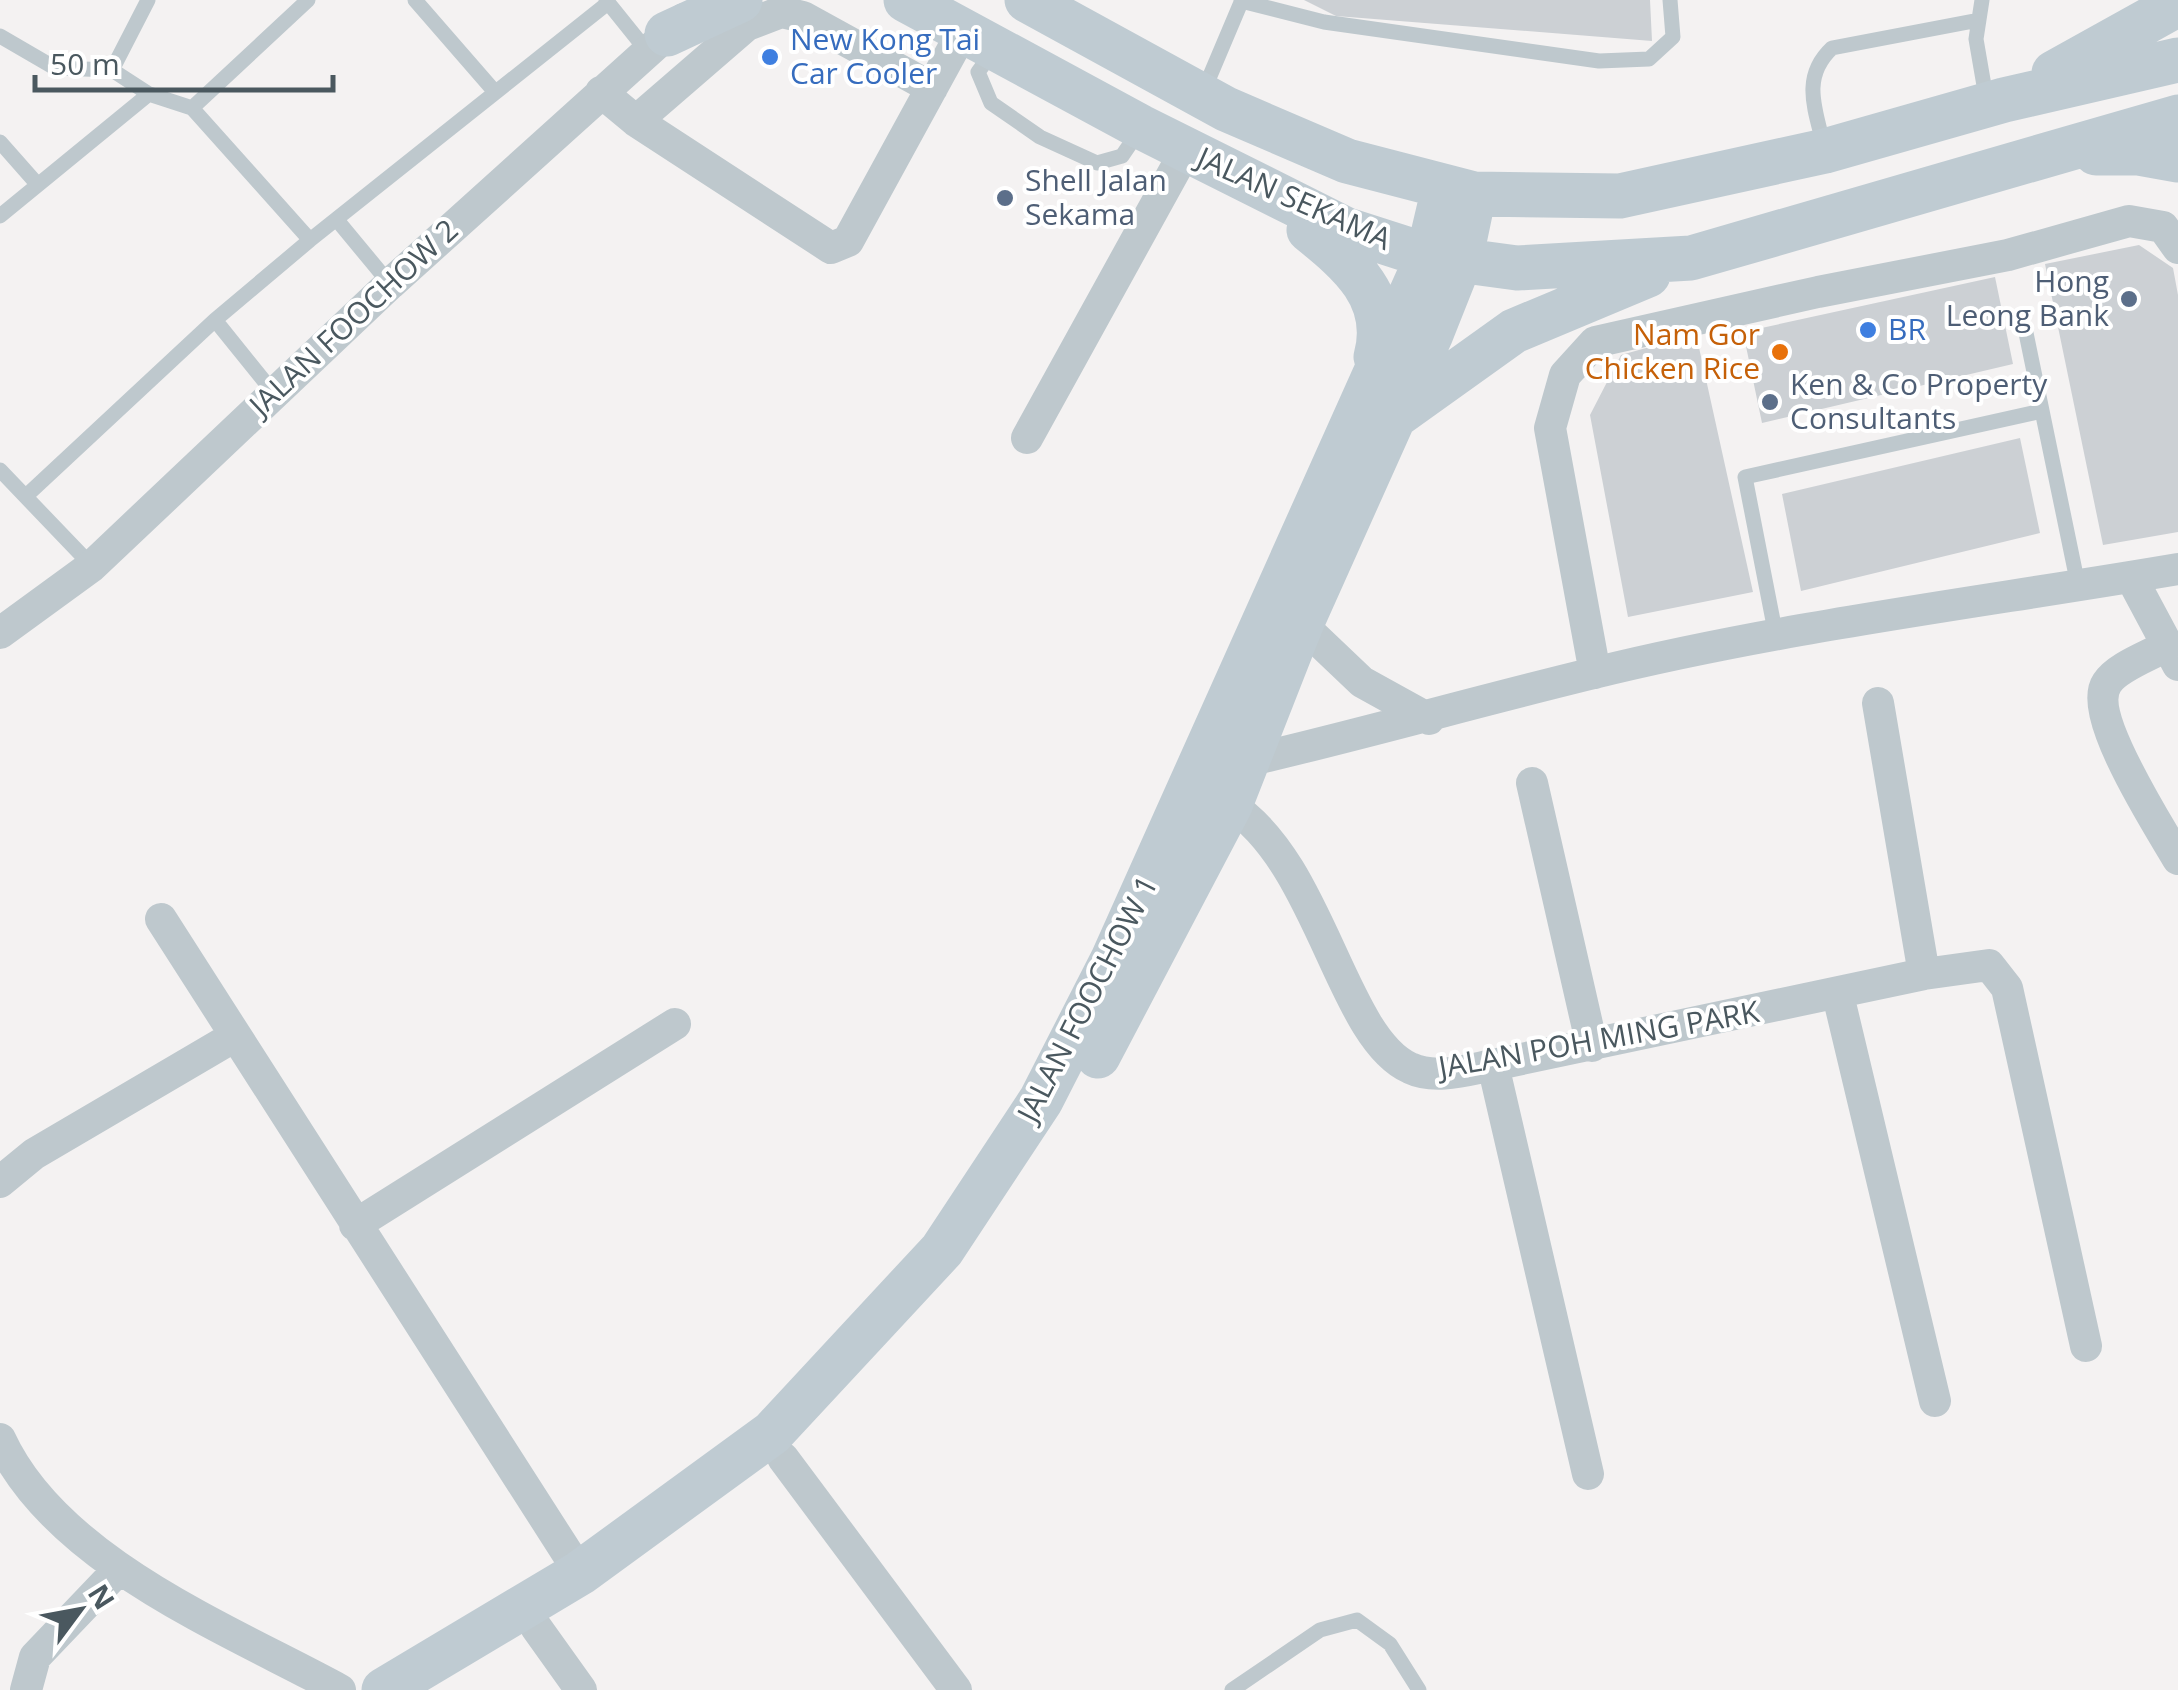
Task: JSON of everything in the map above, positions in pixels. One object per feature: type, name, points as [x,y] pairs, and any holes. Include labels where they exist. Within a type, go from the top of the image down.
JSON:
[{"type":"street","name":"JALAN FOOCHOW 2","points":[[0,633],[92,566],[273,392],[601,92],[663,28],[706,0]]},
{"type":"street","points":[[663,28],[740,0]]},
{"type":"street","name":"JALAN SEKAMA","points":[[906,0],[1186,150],[1347,230],[1444,258],[1560,268],[1691,258],[2178,118]]},
{"type":"street","name":"JALAN SEKAMA","points":[[1027,0],[1200,98],[1347,161],[1459,191],[1620,196],[1825,151],[2178,60]]},
{"type":"street","points":[[1996,104],[2178,4]]},
{"type":"street","points":[[636,121],[747,25],[781,12],[803,17],[932,88]]},
{"type":"street","points":[[601,92],[636,121],[831,248],[848,242],[932,88],[980,37]]},
{"type":"street","points":[[1028,438],[1186,150]]},
{"type":"street","points":[[2060,152],[2139,153],[2178,160]]},
{"type":"street","points":[[1258,187],[1356,267],[1377,304],[1380,344],[1376,414]]},
{"type":"street","name":"JALAN FOOCHOW 1","points":[[384,1690],[580,1573],[772,1433],[942,1250],[1041,1100],[1113,959],[1376,414],[1444,258],[1459,191]]},
{"type":"street","points":[[1594,673],[1550,428],[1565,375],[1595,342],[1818,292],[2008,256],[2129,221],[2163,227],[2178,248]]},
{"type":"street","points":[[1376,414],[1514,331],[1691,258]]},
{"type":"street","name":"JALAN FOOCHOW 1","points":[[444,1690],[782,1458],[972,1252],[1067,1114],[1230,806],[1302,624],[1376,414]]},
{"type":"street","points":[[1247,761],[1429,719],[1594,673],[1776,636],[2178,568]]},
{"type":"street","points":[[2131,576],[2172,656],[2109,678],[2102,692],[2104,712],[2127,768],[2178,859]]},
{"type":"street","points":[[1302,624],[1362,682],[1429,719]]},
{"type":"street","points":[[1878,703],[1924,974]]},
{"type":"street","points":[[1532,782],[1592,1046]]},
{"type":"street","name":"JALAN POH MING PARK","points":[[1230,806],[1250,818],[1296,878],[1366,1022],[1388,1056],[1413,1070],[1442,1074],[1493,1065],[1838,996],[1924,974],[1989,965],[2007,988],[2086,1346]]},
{"type":"street","points":[[161,919],[580,1573]]},
{"type":"street","points":[[1838,996],[1935,1401]]},
{"type":"street","points":[[355,1225],[676,1024]]},
{"type":"street","points":[[0,1182],[34,1154],[234,1036]]},
{"type":"street","points":[[1493,1065],[1588,1474]]},
{"type":"street","points":[[0,1439],[24,1479],[119,1570],[340,1690]]},
{"type":"street","points":[[782,1458],[956,1690]]},
{"type":"street","points":[[26,1690],[34,1657],[119,1570]]},
{"type":"street","points":[[536,1626],[580,1690]]},
{"type":"lane","points":[[112,70],[148,0]]},
{"type":"lane","points":[[415,0],[495,92]]},
{"type":"lane","points":[[1200,98],[1242,1],[1324,22],[1599,61],[1649,59],[1673,36],[1670,0]]},
{"type":"lane","points":[[1982,0],[1976,39],[1996,104]]},
{"type":"lane","points":[[26,496],[215,320],[607,1],[663,28]]},
{"type":"lane","points":[[192,108],[300,2]]},
{"type":"lane","points":[[1825,151],[1810,87],[1818,61],[1832,48],[1979,20]]},
{"type":"lane","points":[[0,36],[55,68],[112,70],[150,94],[192,108],[310,240]]},
{"type":"lane","points":[[0,216],[150,94]]},
{"type":"lane","points":[[0,142],[38,185]]},
{"type":"lane","points":[[338,220],[390,284]]},
{"type":"lane","points":[[215,320],[273,392]]},
{"type":"lane","points":[[2026,333],[2078,585]]},
{"type":"lane","points":[[1776,636],[1746,476],[2042,411]]},
{"type":"lane","points":[[0,470],[92,566]]},
{"type":"lane","points":[[1232,1690],[1320,1630],[1357,1620],[1390,1644],[1418,1690]]},
{"type":"building","points":[[1304,0],[1650,0],[1652,41],[1336,16]]},
{"type":"building","points":[[2139,245],[2173,268],[2178,295],[2178,532],[2103,545],[2045,264]]},
{"type":"building","points":[[1995,277],[2013,364],[1762,423],[1743,332]]},
{"type":"building","points":[[1696,334],[1753,592],[1628,617],[1590,415],[1621,355]]},
{"type":"building","points":[[2020,438],[2040,533],[1801,591],[1782,494]]},
{"type":"place","name":"New Kong Tai Car Cooler","points":[[770,57]]},
{"type":"place","name":"Shell Jalan Sekama","points":[[1005,198]]},
{"type":"place","name":"Hong Leong Bank","points":[[2129,299]]},
{"type":"place","name":"BR","points":[[1868,330]]},
{"type":"place","name":"Nam Gor Chicken Rice","points":[[1780,352]]},
{"type":"place","name":"Ken & Co Property Consultants","points":[[1770,402]]}]
